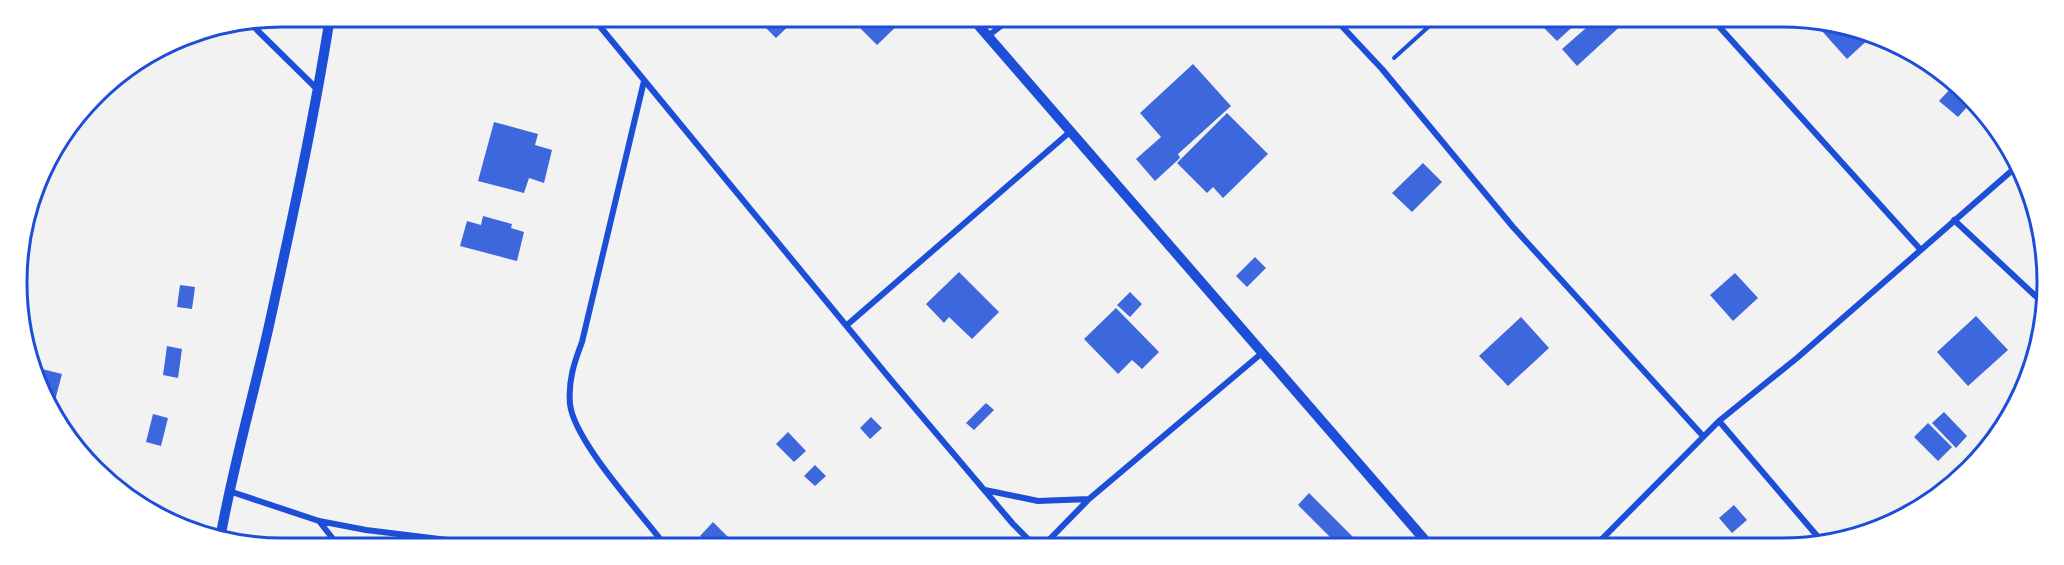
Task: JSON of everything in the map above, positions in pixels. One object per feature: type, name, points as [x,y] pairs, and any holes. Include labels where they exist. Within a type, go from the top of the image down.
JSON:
[{"type":"street","points":[[222,530],[319,90],[328,27]]},
{"type":"street","points":[[600,27],[984,490],[1028,538]]},
{"type":"street","points":[[980,27],[1262,353],[1395,502],[1424,538]]},
{"type":"street","points":[[988,36],[1000,27]]},
{"type":"street","points":[[1343,27],[1382,69],[1513,226],[1703,435]]},
{"type":"street","points":[[1719,27],[1920,249]]},
{"type":"street","points":[[256,29],[319,90]]},
{"type":"street","points":[[644,81],[582,342],[570,373],[570,406],[584,440],[659,538]]},
{"type":"street","points":[[847,325],[1071,131]]},
{"type":"street","points":[[1603,538],[1703,435],[1797,358],[2012,171]]},
{"type":"street","points":[[1954,220],[2036,297]]},
{"type":"street","points":[[1051,538],[1089,499],[1262,353]]},
{"type":"street","points":[[1719,421],[1817,536]]},
{"type":"street","points":[[984,490],[1038,501],[1089,499]]},
{"type":"street","points":[[229,491],[319,521],[366,530],[431,538]]},
{"type":"street","points":[[319,521],[332,538]]},
{"type":"path","points":[[1382,69],[1428,27]]},
{"type":"building","points":[[765,27],[788,27],[776,38]]},
{"type":"building","points":[[859,27],[896,27],[877,45]]},
{"type":"building","points":[[1543,27],[1572,27],[1557,41]]},
{"type":"building","points":[[1587,27],[1619,27],[1577,66],[1562,49]]},
{"type":"building","points":[[1821,30],[1866,42],[1847,59]]},
{"type":"building","points":[[1193,64],[1231,106],[1178,154],[1180,158],[1155,181],[1136,159],[1161,137],[1140,113]]},
{"type":"building","points":[[1949,90],[1967,107],[1958,117],[1939,101]]},
{"type":"building","points":[[1227,113],[1268,154],[1223,198],[1213,187],[1207,193],[1177,163]]},
{"type":"building","points":[[494,122],[538,134],[535,145],[552,150],[544,183],[529,178],[524,193],[478,181]]},
{"type":"building","points":[[1423,163],[1442,182],[1412,212],[1392,193]]},
{"type":"building","points":[[483,216],[512,224],[511,228],[524,232],[517,261],[460,246],[467,221],[481,225]]},
{"type":"building","points":[[1255,257],[1266,268],[1247,287],[1236,276]]},
{"type":"building","points":[[959,272],[999,312],[972,339],[949,317],[944,323],[926,304]]},
{"type":"building","points":[[1735,273],[1758,298],[1733,321],[1710,295]]},
{"type":"building","points":[[180,285],[195,287],[192,309],[177,307]]},
{"type":"building","points":[[1130,292],[1142,304],[1130,317],[1117,305]]},
{"type":"building","points":[[1116,308],[1159,352],[1142,369],[1132,360],[1118,374],[1084,339]]},
{"type":"building","points":[[1976,316],[2008,350],[1968,386],[1937,352]]},
{"type":"building","points":[[1521,317],[1549,348],[1508,386],[1479,356]]},
{"type":"building","points":[[167,346],[182,349],[178,378],[163,375]]},
{"type":"building","points":[[42,369],[62,374],[55,400]]},
{"type":"building","points":[[986,403],[994,410],[974,430],[966,423]]},
{"type":"building","points":[[1944,412],[1967,436],[1956,448],[1932,423]]},
{"type":"building","points":[[153,414],[168,418],[161,446],[146,442]]},
{"type":"building","points":[[871,417],[882,428],[870,439],[860,428]]},
{"type":"building","points":[[1928,423],[1952,447],[1938,461],[1914,437]]},
{"type":"building","points":[[788,432],[806,451],[794,462],[776,444]]},
{"type":"building","points":[[815,465],[826,476],[815,486],[804,476]]},
{"type":"building","points":[[1309,493],[1354,538],[1331,538],[1298,505]]},
{"type":"building","points":[[1734,505],[1747,520],[1732,533],[1719,518]]},
{"type":"building","points":[[713,522],[729,538],[702,538],[700,536]]}]
